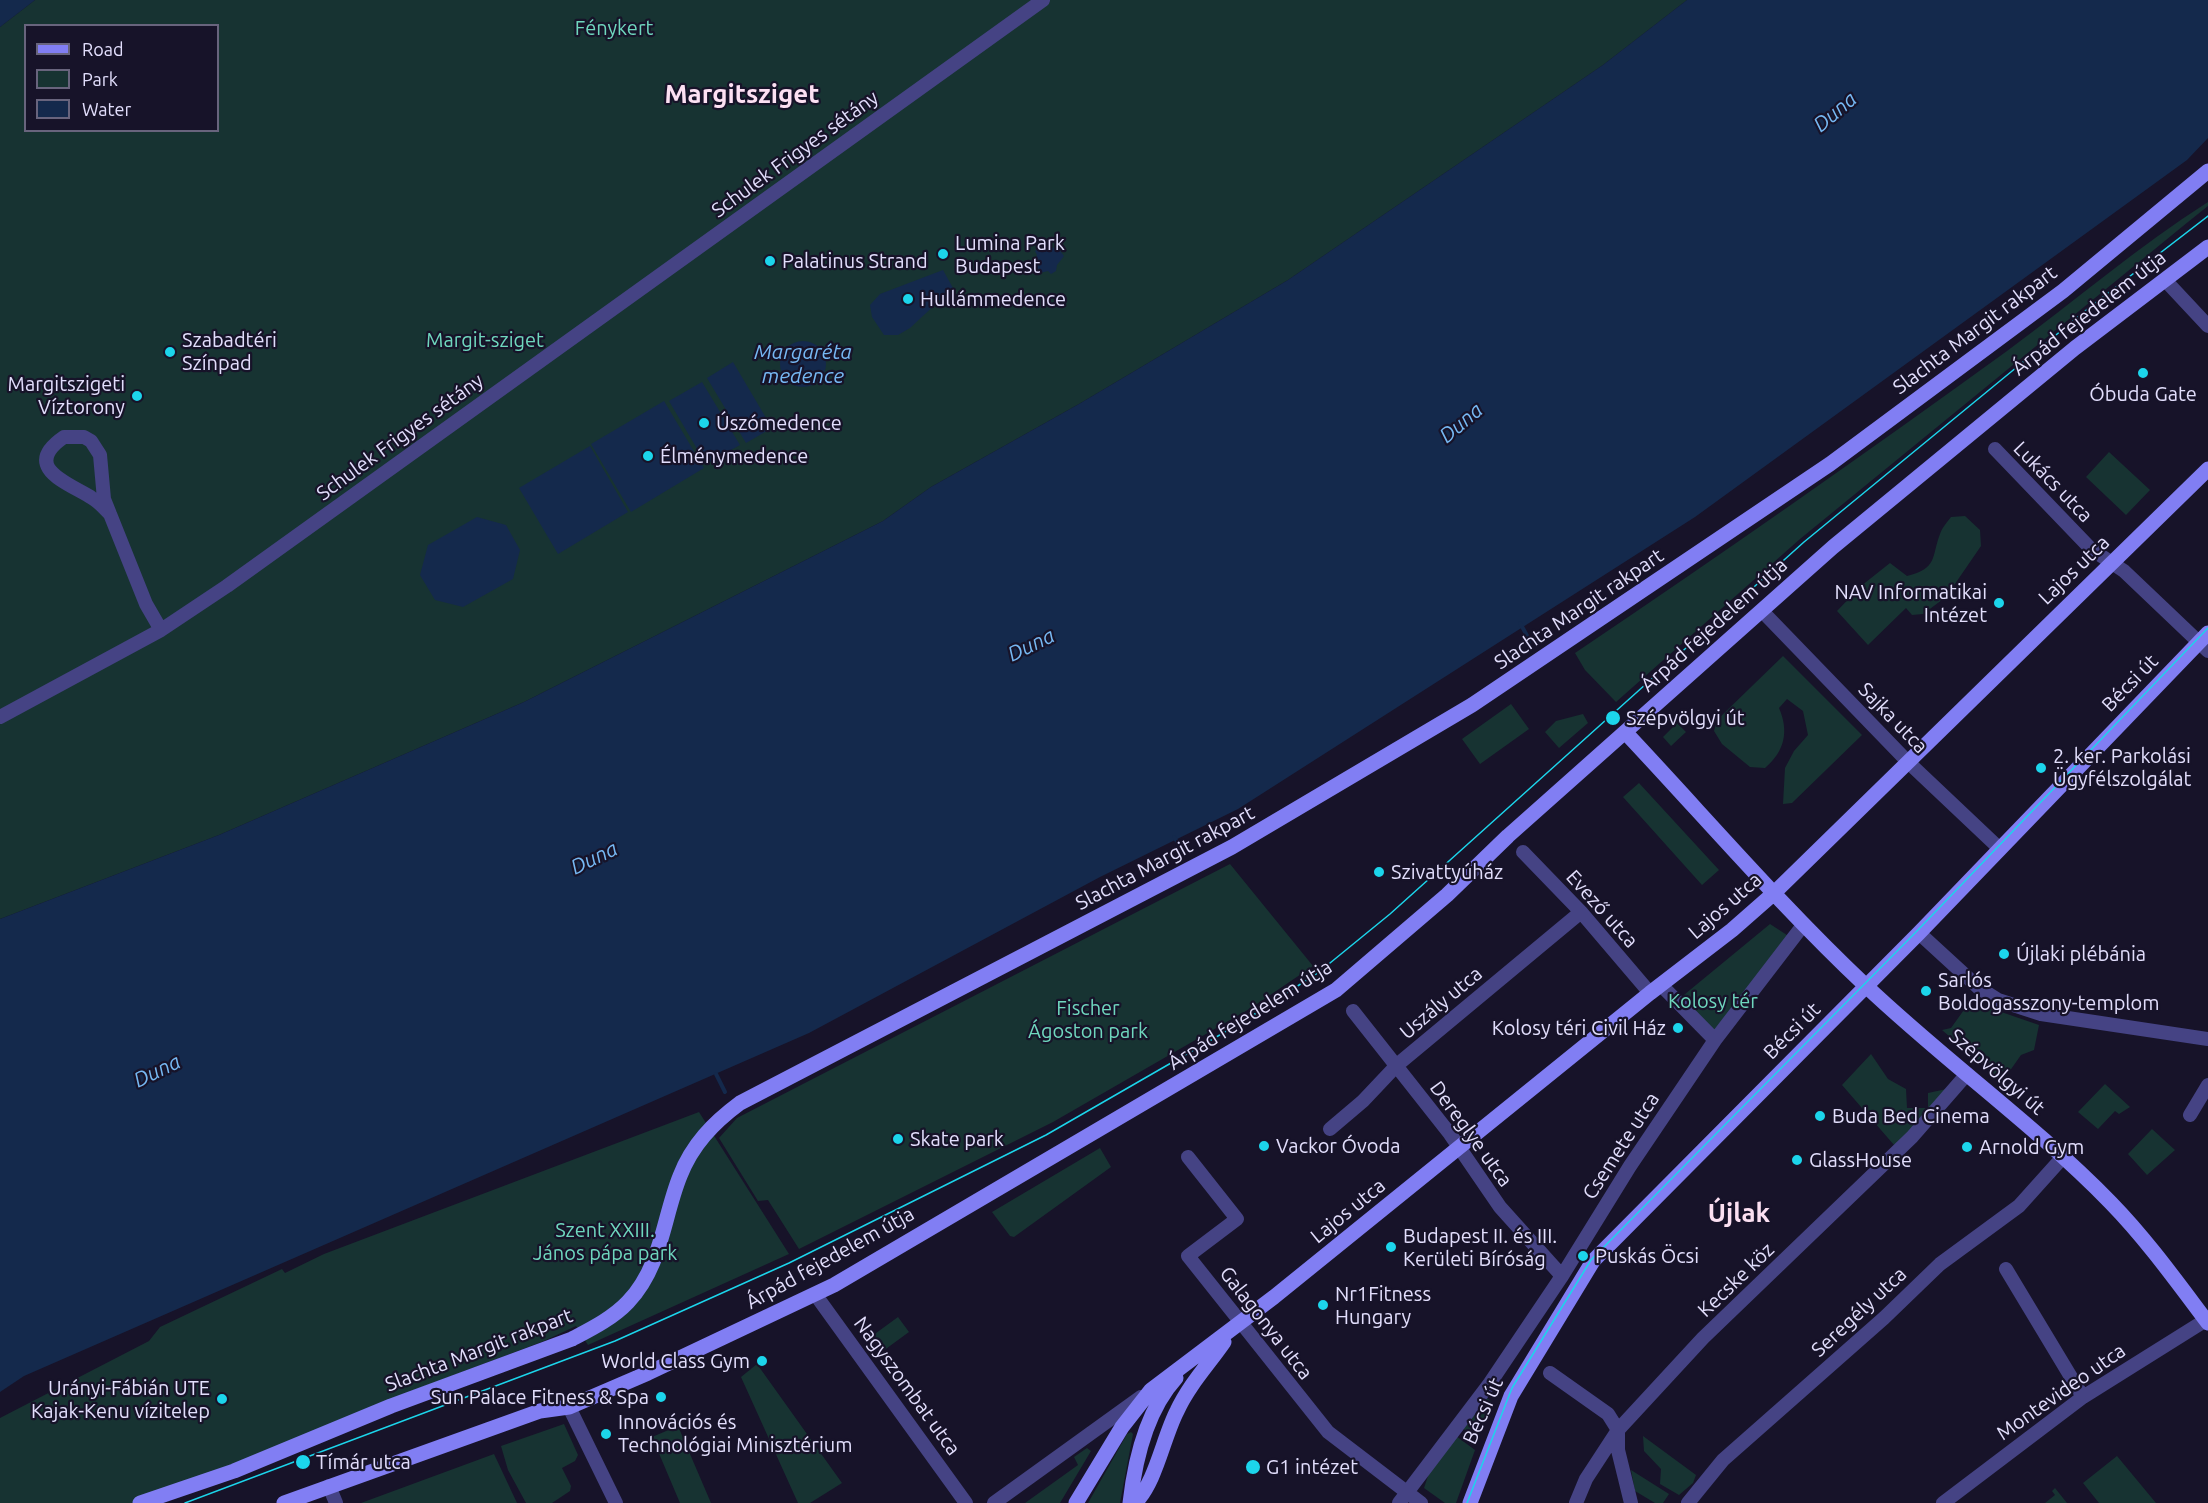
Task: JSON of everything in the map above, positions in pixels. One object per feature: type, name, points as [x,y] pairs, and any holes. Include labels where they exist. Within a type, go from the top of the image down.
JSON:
[{"type":"main road","name":"Slachta Margit rakpart","points":[[140,1503],[234,1471],[391,1406],[572,1340],[595,1327],[618,1311],[636,1293],[650,1270],[663,1239],[679,1177],[690,1154],[720,1118],[740,1103],[1232,847],[1472,705],[1830,464],[2062,291],[2208,171]]},
{"type":"main road","name":"Árpád fejedelem útja","points":[[284,1503],[540,1411],[569,1407],[669,1364],[815,1294],[1336,990],[1447,896],[1508,836],[1762,611],[1975,429],[2208,247]]},
{"type":"main road","name":"Lajos utca","points":[[1076,1503],[1122,1427],[1151,1390],[1236,1328],[1732,930],[1773,894],[2208,469]]},
{"type":"main road","name":"Bécsi út","points":[[1470,1503],[1511,1396],[1593,1261],[2205,642]]},
{"type":"main road","name":"Szépvölgyi út","points":[[1625,732],[1773,894],[1866,986],[2062,1157],[2146,1241],[2207,1322]]},
{"type":"main road","name":"Lajos utca","points":[[1153,1475],[1161,1446],[1178,1409],[1195,1380],[1236,1328]]},
{"type":"main road","points":[[1130,1503],[1141,1445],[1150,1419],[1171,1383],[1194,1358]]},
{"type":"main road","points":[[1135,1503],[1153,1475]]},
{"type":"main road","points":[[1150,1503],[1153,1475]]},
{"type":"street","name":"Schulek Frigyes sétány","points":[[0,717],[160,630],[227,586],[1043,0]]},
{"type":"street","points":[[2165,280],[2208,326]]},
{"type":"street","points":[[110,514],[92,497],[60,481],[51,472],[48,459],[51,451],[64,437],[84,436],[100,455],[104,499],[110,514],[146,604],[160,630]]},
{"type":"street","name":"Lukács utca","points":[[1995,449],[2091,549],[2124,571],[2205,642]]},
{"type":"street","name":"Sajka utca","points":[[1762,611],[1908,762],[2000,849]]},
{"type":"street","name":"Evező utca","points":[[1523,852],[1656,989]]},
{"type":"street","name":"Uszály utca","points":[[1330,1129],[1363,1101],[1397,1065],[1581,912]]},
{"type":"street","points":[[1656,989],[1715,1040],[1804,924]]},
{"type":"street","points":[[1919,933],[1979,988],[1998,1000],[2041,1014],[2208,1039]]},
{"type":"street","name":"Dereglye utca","points":[[1353,1011],[1397,1065],[1500,1207],[1562,1276]]},
{"type":"street","name":"Csemete utca","points":[[1402,1497],[1490,1383],[1562,1276],[1630,1166],[1715,1040]]},
{"type":"street","name":"Kecske köz","points":[[1576,1503],[1586,1479],[1618,1430],[1703,1338],[1912,1137],[1967,1074]]},
{"type":"street","points":[[2190,1115],[2208,1085]]},
{"type":"street","name":"Galagonya utca","points":[[1188,1157],[1237,1219],[1188,1256],[1236,1328],[1328,1432],[1402,1497],[1421,1503]]},
{"type":"street","name":"Seregély utca","points":[[1688,1503],[1723,1460],[1884,1318],[1940,1263],[2019,1206],[2062,1157]]},
{"type":"street","points":[[2006,1269],[2083,1397]]},
{"type":"street","name":"Nagyszombat utca","points":[[815,1294],[966,1503]]},
{"type":"street","name":"Montevideo utca","points":[[1943,1503],[2083,1397],[2207,1322]]},
{"type":"street","points":[[1550,1373],[1608,1414],[1618,1430],[1618,1449],[1631,1503]]},
{"type":"street","name":"Lajos utca","points":[[994,1503],[1151,1390]]},
{"type":"street","points":[[569,1407],[616,1503]]},
{"type":"street","points":[[329,1486],[336,1503]]},
{"type":"green space","name":"Margit-sziget","points":[[35,0],[1687,0],[1603,65],[1288,280],[1079,404],[931,487],[883,521],[524,702],[219,835],[0,919],[0,27]]},
{"type":"green space","points":[[2208,202],[2208,206],[1800,539],[1616,702],[1585,670],[1575,653],[1901,427],[2007,351],[2156,237]]},
{"type":"green space","points":[[2109,452],[2150,490],[2126,515],[2086,477]]},
{"type":"green space","points":[[1965,516],[1980,530],[1981,546],[1946,597],[1923,614],[1912,615],[1906,608],[1868,645],[1837,611],[1861,586],[1890,563],[1907,576],[1929,566],[1941,532],[1948,521],[1951,517]]},
{"type":"green space","points":[[1783,656],[1862,735],[1792,803],[1783,804],[1785,768],[1794,751],[1808,735],[1803,711],[1787,699],[1779,708],[1784,725],[1783,740],[1777,755],[1765,768],[1750,767],[1722,744],[1714,731],[1717,720]]},
{"type":"green space","points":[[1511,704],[1529,729],[1480,764],[1462,739]]},
{"type":"green space","points":[[1583,714],[1588,723],[1559,748],[1545,732],[1556,721]]},
{"type":"green space","points":[[1677,723],[1686,732],[1671,746],[1663,737]]},
{"type":"green space","points":[[1639,783],[1719,870],[1702,885],[1623,797]]},
{"type":"green space","name":"Fischer Ágoston park","points":[[1230,864],[1313,966],[1251,1008],[1053,1122],[799,1249],[768,1200],[758,1201],[719,1138],[737,1118]]},
{"type":"green space","name":"Kolosy tér","points":[[1770,924],[1790,937],[1718,1031],[1711,1031],[1679,999]]},
{"type":"green space","points":[[1981,1005],[2039,1025],[2034,1050],[2021,1055],[2002,1082],[1942,1030],[1951,1028],[1966,1007]]},
{"type":"green space","points":[[1871,1054],[1888,1079],[1906,1089],[1907,1108],[1928,1108],[1928,1093],[1951,1088],[1906,1140],[1894,1145],[1842,1085]]},
{"type":"green space","points":[[2105,1084],[2130,1107],[2119,1114],[2115,1111],[2098,1129],[2078,1112]]},
{"type":"green space","name":"Szent XXIII. János pápa park","points":[[699,1112],[789,1254],[588,1345],[576,1326],[544,1341],[383,1402],[154,1498],[132,1503],[0,1503],[0,1418],[149,1341],[160,1327],[282,1269],[285,1273],[324,1254]]},
{"type":"green space","points":[[2152,1129],[2175,1150],[2147,1175],[2128,1154]]},
{"type":"green space","points":[[1100,1148],[1111,1167],[1014,1237],[1010,1236],[992,1212]]},
{"type":"green space","points":[[898,1317],[909,1332],[883,1351],[872,1336]]},
{"type":"green space","points":[[757,1364],[842,1483],[810,1503],[798,1503],[741,1377]]},
{"type":"green space","points":[[1486,1397],[1493,1403],[1478,1439],[1462,1428]]},
{"type":"green space","points":[[564,1424],[578,1455],[575,1461],[562,1468],[571,1486],[570,1491],[552,1503],[526,1503],[508,1470],[501,1446]]},
{"type":"green space","points":[[678,1426],[711,1503],[680,1503],[652,1437]]},
{"type":"green space","points":[[1131,1432],[1133,1434],[1120,1503],[1088,1503],[1127,1434]]},
{"type":"green space","points":[[1456,1436],[1475,1450],[1456,1503],[1445,1503],[1424,1488],[1429,1473]]},
{"type":"green space","points":[[1643,1436],[1696,1475],[1693,1483],[1679,1495],[1660,1484],[1661,1469],[1644,1451]]},
{"type":"green space","points":[[1087,1448],[1091,1451],[1060,1503],[1025,1503],[1078,1465],[1074,1457]]},
{"type":"green space","points":[[494,1454],[517,1503],[361,1503]]},
{"type":"green space","points":[[2117,1456],[2156,1503],[2099,1503],[2083,1483]]},
{"type":"green space","points":[[1631,1470],[1669,1494],[1663,1503],[1655,1503],[1635,1491]]},
{"type":"green space","points":[[2055,1488],[2067,1503],[2045,1503],[2055,1495],[2052,1491]]},
{"type":"water","points":[[0,0],[35,0],[0,27]]},
{"type":"water","name":"Duna","points":[[1687,0],[2208,0],[2208,138],[2187,160],[1695,517],[1238,809],[1100,877],[809,1033],[24,1376],[0,1392],[0,919],[219,835],[524,702],[883,521],[931,487],[1079,404],[1288,280],[1603,65]]},
{"type":"water","points":[[1043,246],[1046,249],[1057,247],[1064,256],[1057,265],[1056,271],[1051,274],[1048,271],[1036,274],[1031,268],[1037,255],[1035,251]]},
{"type":"water","name":"Hullámmedence","points":[[943,270],[953,288],[910,328],[898,335],[884,335],[872,317],[870,305],[880,294]]},
{"type":"water","name":"Margaréta medence","points":[[803,341],[819,348],[826,364],[819,380],[803,387],[787,380],[780,364],[787,348]]},
{"type":"water","points":[[733,362],[772,428],[746,443],[707,378]]},
{"type":"water","name":"Úszómedence","points":[[702,382],[740,445],[706,464],[669,401]]},
{"type":"water","name":"Élménymedence","points":[[664,401],[704,468],[631,512],[591,444]]},
{"type":"water","points":[[590,446],[628,512],[558,554],[519,488]]},
{"type":"water","points":[[477,517],[506,525],[520,550],[513,579],[463,607],[435,600],[420,575],[428,545]]},
{"type":"waterway","points":[[1520,623],[1530,641]]},
{"type":"waterway","points":[[1174,837],[1184,852]]},
{"type":"waterway","points":[[716,1074],[725,1092]]},
{"type":"tram line","points":[[185,1503],[615,1341],[789,1263],[1046,1135],[1244,1021],[1319,972],[1390,914],[1804,542],[2090,307],[2208,216]]},
{"type":"tram line","points":[[1467,1503],[1512,1388],[1591,1260],[1917,931],[2208,628]]},
{"type":"place","name":"Lumina Park Budapest","points":[[943,254]]},
{"type":"place","name":"Palatinus Strand","points":[[770,261]]},
{"type":"place","name":"Hullámmedence","points":[[908,299]]},
{"type":"place","name":"Szabadtéri Színpad","points":[[170,352]]},
{"type":"place","name":"Óbuda Gate","points":[[2143,373]]},
{"type":"place","name":"Margitszigeti Víztorony","points":[[137,396]]},
{"type":"place","name":"Úszómedence","points":[[704,423]]},
{"type":"place","name":"Élménymedence","points":[[648,456]]},
{"type":"place","name":"NAV Informatikai Intézet","points":[[1999,603]]},
{"type":"place","name":"Szépvölgyi út","points":[[1613,718]]},
{"type":"place","name":"2. ker. Parkolási Ügyfélszolgálat","points":[[2041,768]]},
{"type":"place","name":"Szivattyúház","points":[[1379,872]]},
{"type":"place","name":"Újlaki plébánia","points":[[2004,954]]},
{"type":"place","name":"Sarlós Boldogasszony-templom","points":[[1926,991]]},
{"type":"place","name":"Kolosy téri Civil Ház","points":[[1678,1028]]},
{"type":"place","name":"Buda Bed Cinema","points":[[1820,1116]]},
{"type":"place","name":"Skate park","points":[[898,1139]]},
{"type":"place","name":"Vackor Óvoda","points":[[1264,1146]]},
{"type":"place","name":"Arnold Gym","points":[[1967,1147]]},
{"type":"place","name":"GlassHouse","points":[[1797,1160]]},
{"type":"place","name":"Budapest II. és III. Kerületi Bíróság","points":[[1391,1247]]},
{"type":"place","name":"Puskás Öcsi","points":[[1583,1256]]},
{"type":"place","name":"Nr1Fitness Hungary","points":[[1323,1305]]},
{"type":"place","name":"World Class Gym","points":[[762,1361]]},
{"type":"place","name":"Sun Palace Fitness & Spa","points":[[661,1397]]},
{"type":"place","name":"Urányi-Fábián UTE Kajak-Kenu vízitelep","points":[[222,1399]]},
{"type":"place","name":"Innovációs és Technológiai Minisztérium","points":[[606,1434]]},
{"type":"place","name":"Tímár utca","points":[[303,1462]]},
{"type":"place","name":"G1 intézet","points":[[1253,1467]]},
{"type":"district","name":"Margitsziget","points":[[742,94]]},
{"type":"district","name":"Újlak","points":[[1739,1213]]},
{"type":"park label","name":"Fénykert","points":[[614,28]]}]
